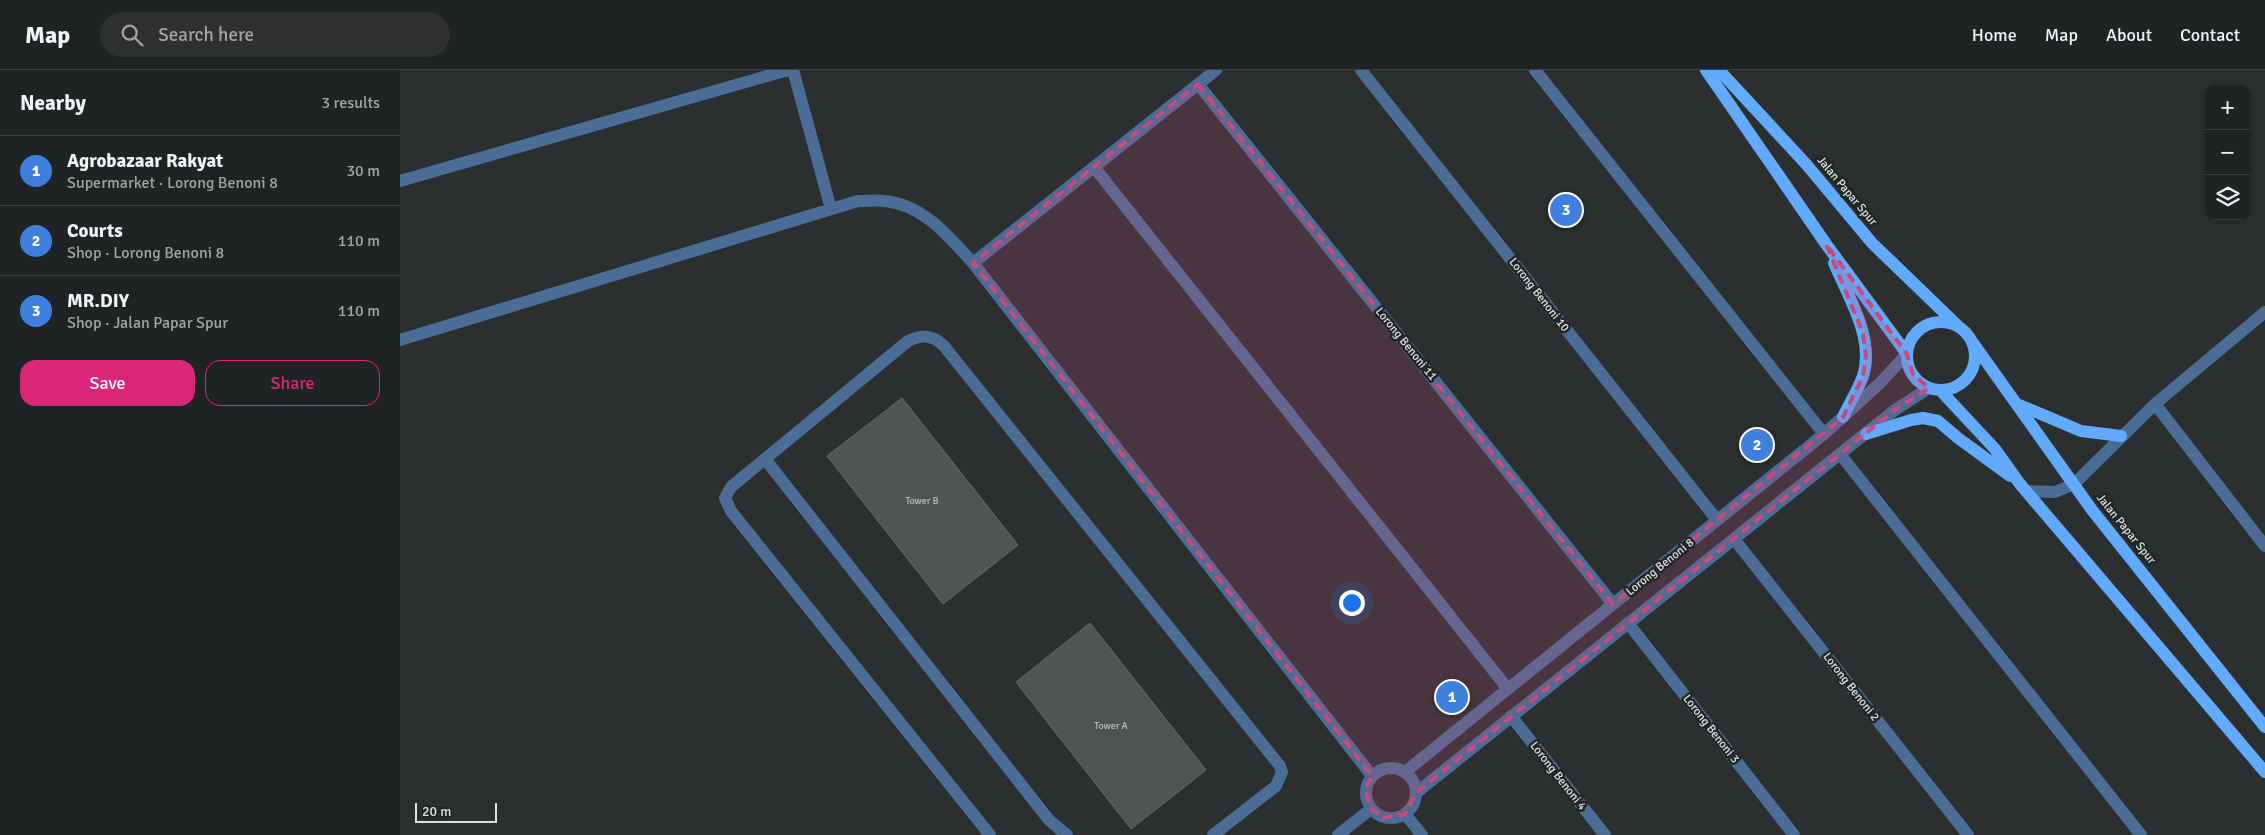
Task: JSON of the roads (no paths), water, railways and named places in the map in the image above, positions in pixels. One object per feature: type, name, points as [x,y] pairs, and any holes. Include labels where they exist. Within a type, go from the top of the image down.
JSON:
[{"type":"main road","points":[[1706,70],[1826,244],[1907,354]]},
{"type":"main road","name":"Jalan Papar Spur","points":[[1718,70],[1806,164],[1872,243],[1967,333],[2092,510],[2265,728]]},
{"type":"main road","points":[[1826,244],[1863,333],[1866,356],[1863,376],[1843,417]]},
{"type":"main road","points":[[1958,326],[1947,322],[1924,326],[1913,338],[1907,354],[1912,374],[1920,382],[1935,389],[1995,449],[2024,487],[2265,772]]},
{"type":"main road","points":[[1935,389],[1951,389],[1969,376],[1974,360],[1973,343]]},
{"type":"main road","points":[[2017,404],[2081,431],[2122,436]]},
{"type":"main road","points":[[1866,434],[1911,420],[1923,418],[1938,421],[2024,487]]},
{"type":"street","points":[[400,181],[788,70]]},
{"type":"street","points":[[793,70],[831,209]]},
{"type":"street","points":[[973,263],[1216,70]]},
{"type":"street","name":"Lorong Benoni 10","points":[[1361,70],[1718,520]]},
{"type":"street","points":[[1535,70],[1824,434]]},
{"type":"street","name":"Lorong Benoni 11","points":[[1198,84],[1613,604]]},
{"type":"street","points":[[1094,167],[1508,689]]},
{"type":"street","points":[[400,340],[831,209],[858,202],[887,201],[905,206],[936,224],[973,263],[1372,776]]},
{"type":"street","points":[[2024,487],[2055,492],[2074,484],[2155,404],[2262,319]]},
{"type":"street","points":[[990,835],[731,511],[725,498],[727,492],[765,459],[908,341],[917,336],[928,336],[937,340],[1280,766],[1282,772],[1276,786],[1213,835]]},
{"type":"street","name":"Lorong Benoni 8","points":[[1405,772],[1824,434],[1879,384],[1907,354]]},
{"type":"street","name":"Lorong Benoni 8","points":[[1416,793],[1895,410],[1935,389]]},
{"type":"street","points":[[2155,404],[2265,546]]},
{"type":"street","points":[[1840,454],[2141,835]]},
{"type":"street","points":[[765,459],[1058,835]]},
{"type":"street","name":"Lorong Benoni 2","points":[[1734,539],[1968,835]]},
{"type":"street","name":"Lorong Benoni 3","points":[[1628,623],[1794,835]]},
{"type":"street","name":"Lorong Benoni 4","points":[[1512,716],[1604,835]]},
{"type":"street","points":[[1391,768],[1405,772],[1411,777],[1416,793],[1415,801],[1405,814],[1398,818],[1383,818],[1371,809],[1367,803],[1365,789],[1372,776],[1384,769],[1391,768]]},
{"type":"street","points":[[1338,835],[1371,809]]},
{"type":"street","points":[[1405,814],[1422,835]]},
{"type":"street","points":[[1048,820],[1067,835]]},
{"type":"place","name":"MR.DIY","points":[[1566,210]]},
{"type":"place","name":"Courts","points":[[1757,445]]},
{"type":"place","name":"Agrobazaar Rakyat","points":[[1452,697]]}]
